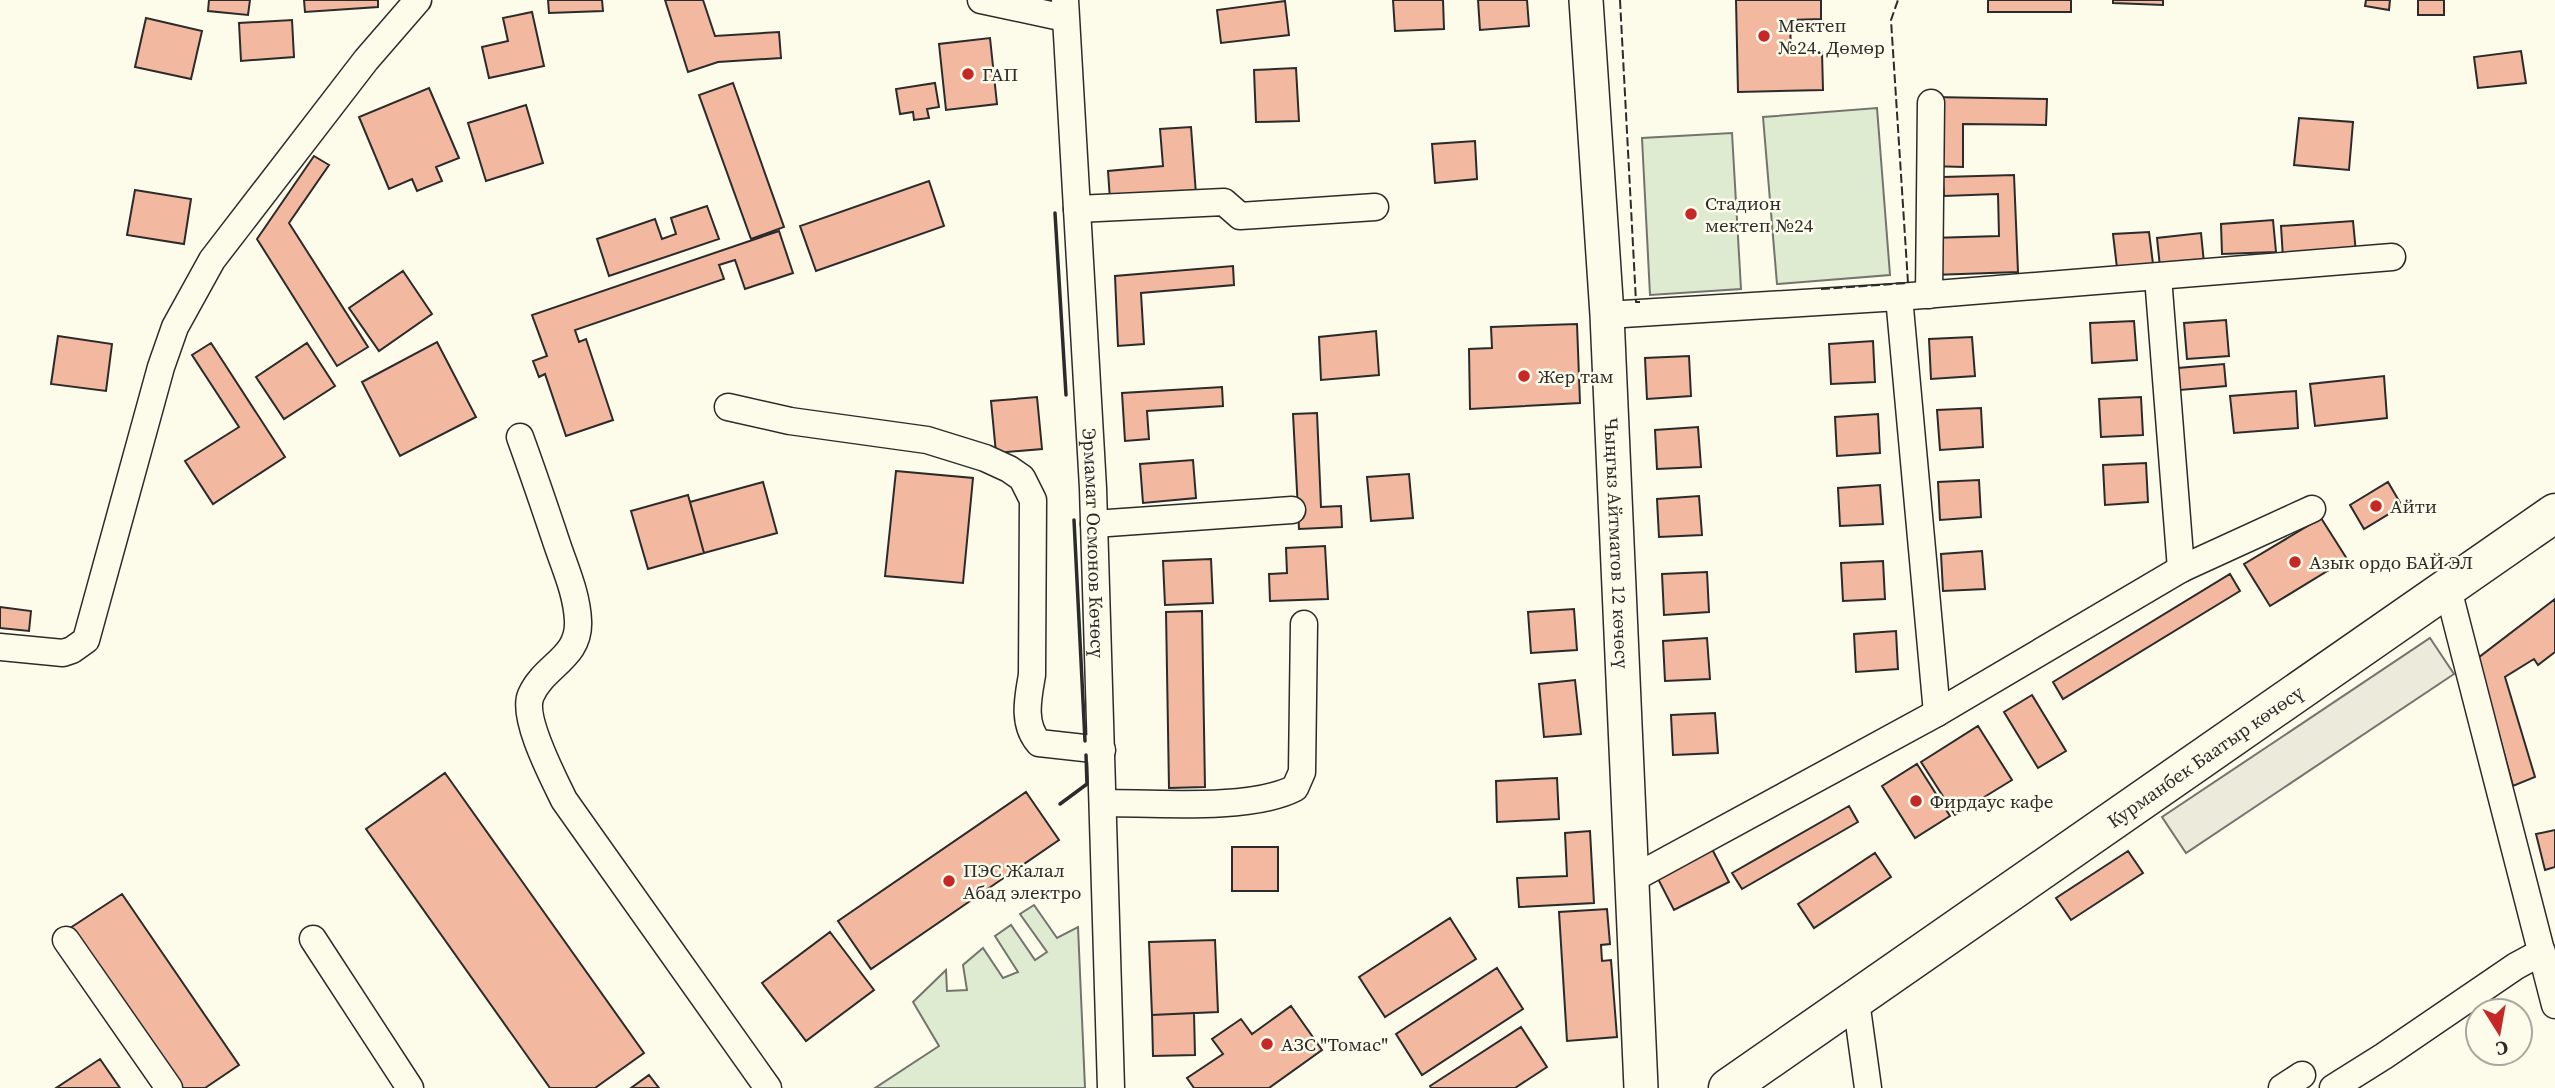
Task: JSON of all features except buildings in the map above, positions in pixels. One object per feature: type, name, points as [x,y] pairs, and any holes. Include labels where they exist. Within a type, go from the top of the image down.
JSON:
[{"type":"highway","name":"Курманбек Баатыр көчөсү","points":[[1728,1088],[2555,513]]},
{"type":"main road","name":"Чыңгыз Айтматов 12 көчөсү","points":[[1586,0],[1607,315],[1641,1088]]},
{"type":"street","points":[[0,647],[63,653],[86,640],[161,367],[175,327],[212,260],[366,60],[418,0]]},
{"type":"street","points":[[981,0],[1065,9]]},
{"type":"street","name":"Эрмамат Осмонов Көчөсү","points":[[1065,9],[1094,524],[1111,1088]]},
{"type":"street","points":[[1929,295],[1931,103]]},
{"type":"street","points":[[1077,209],[1224,202],[1240,216],[1375,207]]},
{"type":"street","points":[[1607,315],[1929,295],[2392,257]]},
{"type":"street","points":[[2158,277],[2181,569]]},
{"type":"street","points":[[1899,297],[1937,713]]},
{"type":"street","points":[[728,407],[790,421],[927,440],[985,458],[1022,478],[1032,500],[1032,675],[1028,699],[1031,734],[1039,743],[1101,750]]},
{"type":"street","points":[[520,437],[571,583],[578,621],[574,646],[555,664],[530,695],[529,707],[541,753],[564,800],[768,1088]]},
{"type":"street","points":[[1632,879],[1937,713],[2181,569],[2312,509]]},
{"type":"street","points":[[1094,524],[1292,510]]},
{"type":"street","points":[[2448,589],[2555,1005]]},
{"type":"street","points":[[1104,803],[1234,803],[1282,795],[1295,788],[1302,772],[1304,624]]},
{"type":"street","points":[[313,939],[410,1088]]},
{"type":"street","points":[[66,940],[169,1088]]},
{"type":"street","points":[[2333,1088],[2516,965],[2542,952]]},
{"type":"street","points":[[1856,1001],[1868,1088]]},
{"type":"green space","points":[[1877,108],[1890,275],[1777,284],[1763,117]]},
{"type":"green space","name":"Стадион мектеп №24","points":[[1732,133],[1741,289],[1650,295],[1642,138]]},
{"type":"green space","points":[[1034,905],[1057,938],[1078,927],[1085,1088],[875,1088],[939,1046],[913,1002],[946,970],[947,991],[967,990],[963,965],[983,948],[1003,978],[1018,972],[995,936],[1011,925],[1035,960],[1047,952],[1020,914]]},
{"type":"shaded area","points":[[2430,638],[2454,674],[2186,853],[2162,817]]},
{"type":"fence","points":[[1620,0],[1636,302],[1640,302]]},
{"type":"fence","points":[[1821,289],[1908,283],[1891,20],[1898,0]]},
{"type":"wall","points":[[1055,213],[1066,395]]},
{"type":"wall","points":[[1074,520],[1085,741]]},
{"type":"wall","points":[[1060,804],[1087,784],[1086,755]]},
{"type":"place","name":"Мектеп №24. Дөмөр","points":[[1764,36]]},
{"type":"place","name":"ГАП","points":[[968,74]]},
{"type":"place","name":"Стадион мектеп №24","points":[[1691,214]]},
{"type":"place","name":"Жер там","points":[[1524,376]]},
{"type":"place","name":"Айти","points":[[2376,506]]},
{"type":"place","name":"Азык ордо БАЙ ЭЛ","points":[[2295,562]]},
{"type":"place","name":"Фирдаус кафе","points":[[1916,801]]},
{"type":"place","name":"ПЭС Жалал Абад электро","points":[[949,881]]},
{"type":"place","name":"АЗС \"Томас\"","points":[[1267,1044]]}]
